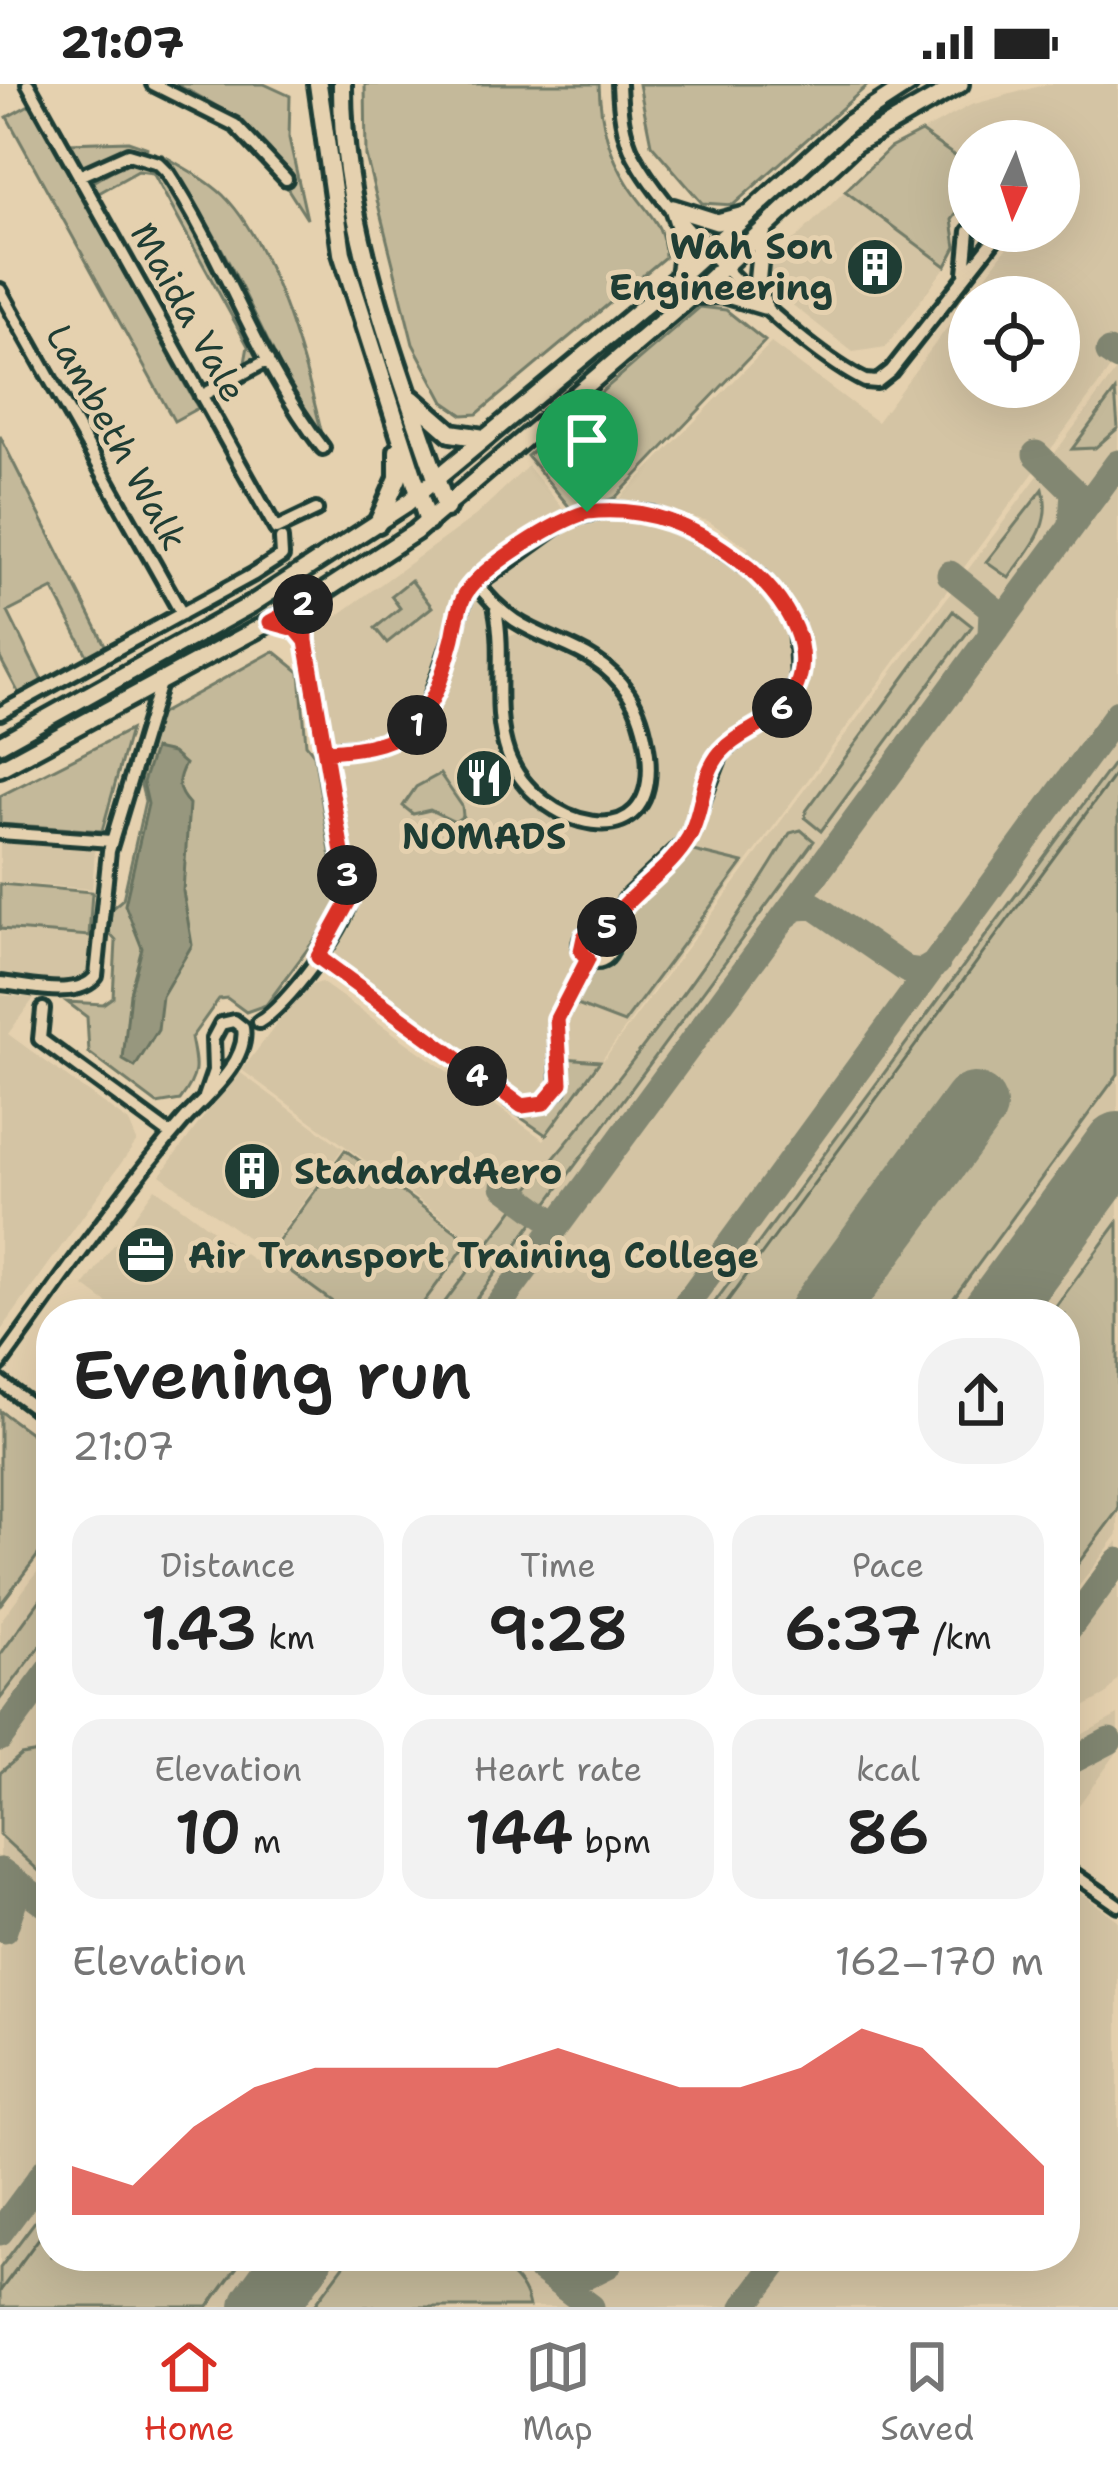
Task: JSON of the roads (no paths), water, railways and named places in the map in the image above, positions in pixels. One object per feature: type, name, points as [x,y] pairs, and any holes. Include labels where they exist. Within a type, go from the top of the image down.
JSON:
[{"type":"main road","points":[[318,84],[341,253],[428,522]]},
{"type":"main road","points":[[342,84],[345,164],[362,242],[446,508]]},
{"type":"main road","points":[[411,398],[451,433],[484,438]]},
{"type":"main road","points":[[378,523],[398,478],[398,438]]},
{"type":"street","name":"Maida Vale","points":[[28,84],[276,529],[316,510]]},
{"type":"street","points":[[153,84],[236,125],[286,179]]},
{"type":"street","points":[[619,84],[633,154],[673,208],[764,306],[854,376],[877,382],[891,371],[982,252]]},
{"type":"street","points":[[0,744],[217,625],[419,495],[679,277],[849,123],[909,84]]},
{"type":"street","points":[[0,768],[311,600],[428,522],[726,266],[860,140],[960,84]]},
{"type":"street","points":[[80,176],[128,154],[158,163],[168,173],[223,264],[268,360],[323,448]]},
{"type":"street","points":[[673,208],[717,222],[750,213]]},
{"type":"street","points":[[673,208],[684,242],[679,277]]},
{"type":"street","points":[[762,231],[757,264],[764,306]]},
{"type":"street","points":[[964,273],[966,252]]},
{"type":"street","name":"Lambeth Walk","points":[[0,290],[182,614]]},
{"type":"street","points":[[693,295],[724,295],[764,306]]},
{"type":"street","points":[[201,396],[268,360]]},
{"type":"street","points":[[325,751],[376,746],[423,720],[462,602],[476,582],[569,518],[633,510],[674,522],[726,550],[761,577],[795,624],[801,660],[791,696],[772,717],[722,751],[688,839],[628,896],[604,932],[584,937],[581,951],[588,959],[598,962],[610,954],[611,940],[604,932]]},
{"type":"street","points":[[0,713],[282,556],[281,539]]},
{"type":"street","points":[[476,582],[496,610],[521,628],[597,661],[635,705],[650,772],[647,792],[628,817],[600,825],[568,817],[540,798],[514,769],[497,706],[502,638],[496,610]]},
{"type":"street","points":[[259,1022],[318,957],[347,913],[349,889],[306,641],[304,614],[311,600]]},
{"type":"street","points":[[270,622],[296,629],[306,641]]},
{"type":"street","points":[[502,638],[508,629],[521,628]]},
{"type":"street","points":[[0,983],[83,987],[96,976],[111,841],[160,683]]},
{"type":"street","points":[[0,833],[111,841]]},
{"type":"street","points":[[318,957],[522,1106],[544,1103],[559,1089],[557,1019],[588,959]]},
{"type":"street","points":[[43,1009],[40,1040],[171,1136]]},
{"type":"street","points":[[49,1299],[171,1136],[205,1097],[242,1047],[243,1028],[234,1021],[221,1024],[213,1039],[214,1071],[205,1097]]},
{"type":"street","points":[[0,1364],[36,1316]]},
{"type":"street","points":[[0,1382],[36,1409]]},
{"type":"street","points":[[1080,1878],[1118,1906]]},
{"type":"waterway","points":[[729,1299],[1118,770]]},
{"type":"waterway","points":[[0,2291],[36,2242]]},
{"type":"place","name":"Wah Son Engineering","points":[[875,267]]},
{"type":"place","name":"NOMADS","points":[[484,778]]},
{"type":"place","name":"StandardAero","points":[[252,1171]]},
{"type":"place","name":"Air Transport Training College","points":[[146,1255]]}]
